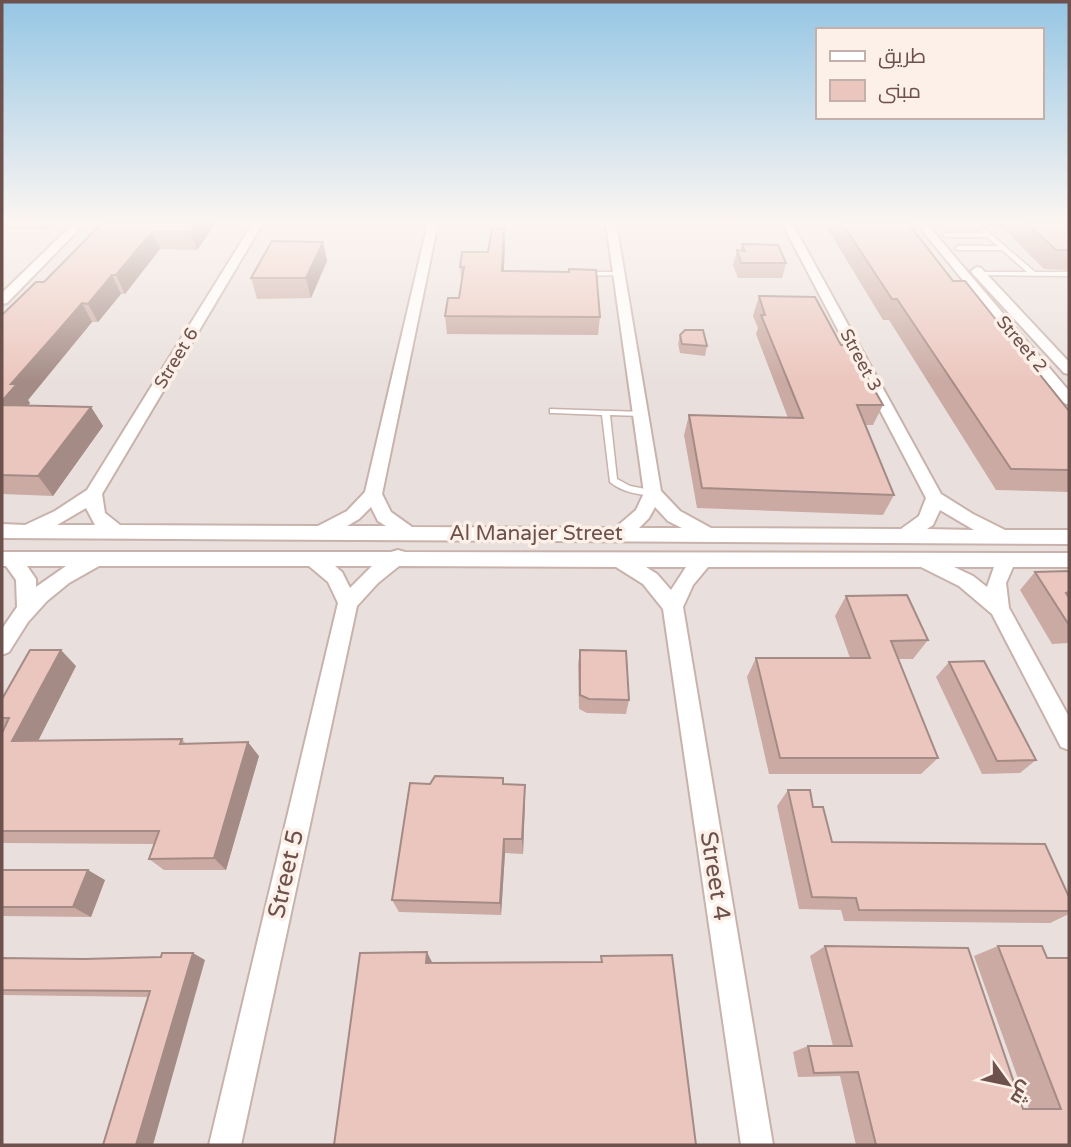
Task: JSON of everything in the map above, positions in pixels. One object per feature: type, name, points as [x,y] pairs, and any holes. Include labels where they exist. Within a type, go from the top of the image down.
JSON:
[{"type":"street","points":[[2,300],[26,277]]},
{"type":"street","name":"Street 6","points":[[21,531],[61,516],[93,494],[225,277]]},
{"type":"street","points":[[323,531],[353,515],[373,494],[421,277]]},
{"type":"street","points":[[619,277],[653,493],[674,516],[710,535]]},
{"type":"street","name":"Street 3","points":[[816,277],[935,498],[967,519],[1005,536]]},
{"type":"street","name":"Street 2","points":[[966,277],[1069,400]]},
{"type":"street","name":"Street 2","points":[[983,277],[1067,364]]},
{"type":"street","points":[[621,533],[643,514],[653,493]]},
{"type":"street","points":[[93,494],[93,506],[97,516],[118,532]]},
{"type":"street","points":[[373,494],[384,516],[409,533]]},
{"type":"street","points":[[905,537],[927,520],[935,498]]},
{"type":"street","points":[[1034,536],[1069,528]]},
{"type":"street","name":"Al Manajer Street","points":[[2,531],[1069,537]]},
{"type":"street","points":[[311,558],[335,577],[348,603],[371,578],[398,557]]},
{"type":"street","name":"Al Manajer Street","points":[[6,559],[398,557],[1069,560]]},
{"type":"street","points":[[6,559],[26,579],[27,606]]},
{"type":"street","points":[[2,646],[27,606],[60,579],[97,559]]},
{"type":"street","points":[[619,559],[650,579],[673,607],[685,581],[703,560]]},
{"type":"street","points":[[921,560],[966,581],[999,608]]},
{"type":"street","points":[[1007,560],[996,583],[999,608],[1069,738]]},
{"type":"street","points":[[1031,560],[1069,566]]},
{"type":"street","name":"Street 5","points":[[225,1145],[348,603]]},
{"type":"street","name":"Street 4","points":[[673,607],[757,1145]]},
{"type":"lane","points":[[553,411],[641,414]]},
{"type":"lane","points":[[606,413],[613,480],[629,490],[653,493]]},
{"type":"shaded area","points":[[2,277],[1069,277],[1069,1145],[2,1145]]},
{"type":"building","points":[[49,277],[111,277],[88,304],[82,303],[11,384],[17,384],[2,401],[2,315],[36,282],[44,282]]},
{"type":"building","points":[[252,277],[307,277],[306,278]]},
{"type":"building","points":[[462,277],[597,277],[600,317],[445,316],[448,298],[459,298]]},
{"type":"building","points":[[877,277],[950,277],[953,281],[965,281],[1069,411],[1069,470],[1011,469],[897,299],[892,299]]},
{"type":"building","points":[[759,296],[815,297],[841,345],[849,345],[883,405],[857,405],[894,495],[702,488],[689,415],[803,418],[761,315],[765,315]]},
{"type":"building","points":[[685,330],[703,330],[707,346],[682,344],[680,335]]},
{"type":"building","points":[[2,405],[91,407],[38,476],[2,475]]},
{"type":"building","points":[[1069,571],[1069,592],[1066,593],[1069,598],[1069,625],[1035,572]]},
{"type":"building","points":[[907,595],[928,640],[891,641],[938,758],[780,758],[756,658],[870,658],[846,596]]},
{"type":"building","points":[[30,650],[61,650],[12,741],[182,739],[180,744],[248,742],[214,858],[149,859],[159,831],[2,831],[2,733],[9,718],[2,718],[2,699]]},
{"type":"building","points":[[580,650],[626,651],[629,700],[589,699],[580,695]]},
{"type":"building","points":[[984,661],[1036,760],[997,761],[949,662]]},
{"type":"building","points":[[435,776],[503,778],[503,784],[525,785],[522,839],[504,839],[500,903],[392,900],[410,783],[430,784]]},
{"type":"building","points":[[788,790],[810,790],[813,807],[823,807],[832,842],[1045,844],[1069,897],[1069,911],[859,910],[856,898],[812,897]]},
{"type":"building","points":[[2,870],[88,870],[73,907],[2,907]]},
{"type":"building","points":[[825,946],[968,948],[1023,1109],[1061,1109],[998,946],[1042,946],[1047,958],[1069,958],[1069,1145],[876,1145],[858,1072],[814,1073],[808,1046],[852,1046]]},
{"type":"building","points":[[427,952],[426,963],[602,962],[601,956],[672,955],[696,1145],[334,1145],[360,953]]},
{"type":"building","points":[[162,953],[193,953],[136,1145],[103,1145],[150,991],[2,990],[2,958],[161,957]]}]
